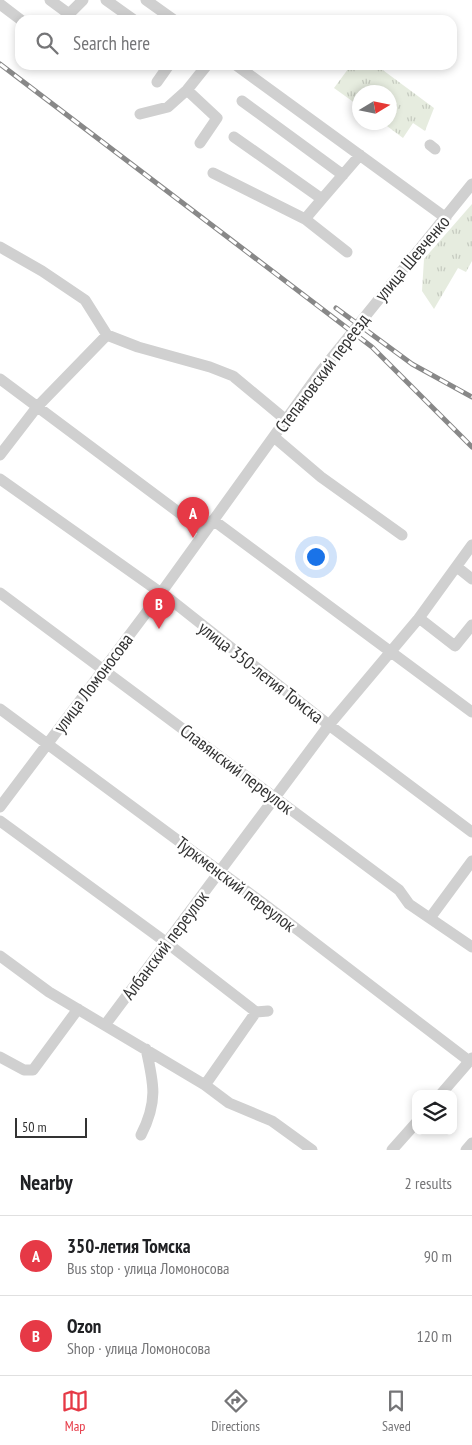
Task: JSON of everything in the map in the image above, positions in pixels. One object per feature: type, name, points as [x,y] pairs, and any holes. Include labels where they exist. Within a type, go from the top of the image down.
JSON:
[{"type":"street","points":[[50,0],[64,15]]},
{"type":"street","points":[[68,15],[83,0]]},
{"type":"street","points":[[106,0],[127,15]]},
{"type":"street","points":[[146,0],[167,15]]},
{"type":"street","points":[[0,4],[15,15]]},
{"type":"street","points":[[157,82],[165,70]]},
{"type":"street","points":[[140,114],[168,106],[187,90],[203,70]]},
{"type":"street","points":[[243,70],[446,218]]},
{"type":"street","points":[[187,90],[218,118],[200,143]]},
{"type":"street","points":[[242,101],[343,175]]},
{"type":"street","points":[[234,137],[322,199]]},
{"type":"street","points":[[305,219],[360,155]]},
{"type":"street","points":[[213,174],[305,219],[346,252]]},
{"type":"street","name":"улица Шевченко","points":[[370,308],[446,218],[472,184]]},
{"type":"street","points":[[0,247],[42,271],[85,300],[107,335],[138,348],[210,367],[232,376],[286,420]]},
{"type":"street","name":"Степановский переезд","points":[[274,437],[321,371],[370,308]]},
{"type":"street","points":[[0,455],[37,407],[107,335]]},
{"type":"street","points":[[0,379],[205,532]]},
{"type":"street","points":[[274,437],[321,477],[402,535]]},
{"type":"street","name":"улица Ломоносова","points":[[0,807],[161,593],[274,437]]},
{"type":"street","name":"улица 350-летия Томска","points":[[0,479],[161,593],[329,726],[472,832]]},
{"type":"street","points":[[214,520],[389,651],[402,658],[472,712]]},
{"type":"street","name":"Албанский переулок","points":[[105,1025],[220,874],[329,726],[418,618],[472,545]]},
{"type":"street","points":[[457,567],[472,579]]},
{"type":"street","name":"Славянский переулок","points":[[0,593],[399,890],[409,904],[472,947]]},
{"type":"street","points":[[418,618],[455,646],[472,625]]},
{"type":"street","name":"Туркменский переулок","points":[[0,709],[130,804],[220,874],[471,1060]]},
{"type":"street","points":[[0,821],[262,1012],[205,1085]]},
{"type":"street","points":[[430,918],[472,861]]},
{"type":"street","points":[[0,956],[49,992],[205,1085],[229,1103],[272,1121],[312,1150]]},
{"type":"street","points":[[0,1057],[24,1070],[33,1070],[78,1009]]},
{"type":"street","points":[[140,1135],[150,1117],[153,1104],[146,1049]]},
{"type":"street","points":[[445,1090],[471,1060]]},
{"type":"street","points":[[392,1150],[412,1128]]},
{"type":"street","points":[[466,1150],[472,1143]]},
{"type":"green space","points":[[347,70],[383,70],[434,108],[425,131],[413,123],[403,138],[392,130],[397,130],[397,85],[352,85],[352,101],[334,88]]},
{"type":"green space","points":[[472,204],[472,261],[466,272],[458,268],[434,309],[422,291],[424,259]]},
{"type":"railway","points":[[0,64],[372,347],[472,447]]},
{"type":"railway","points":[[336,308],[412,364],[472,397]]},
{"type":"place","name":"350-летия Томска","points":[[193,538]]},
{"type":"place","name":"Ozon","points":[[159,629]]}]
